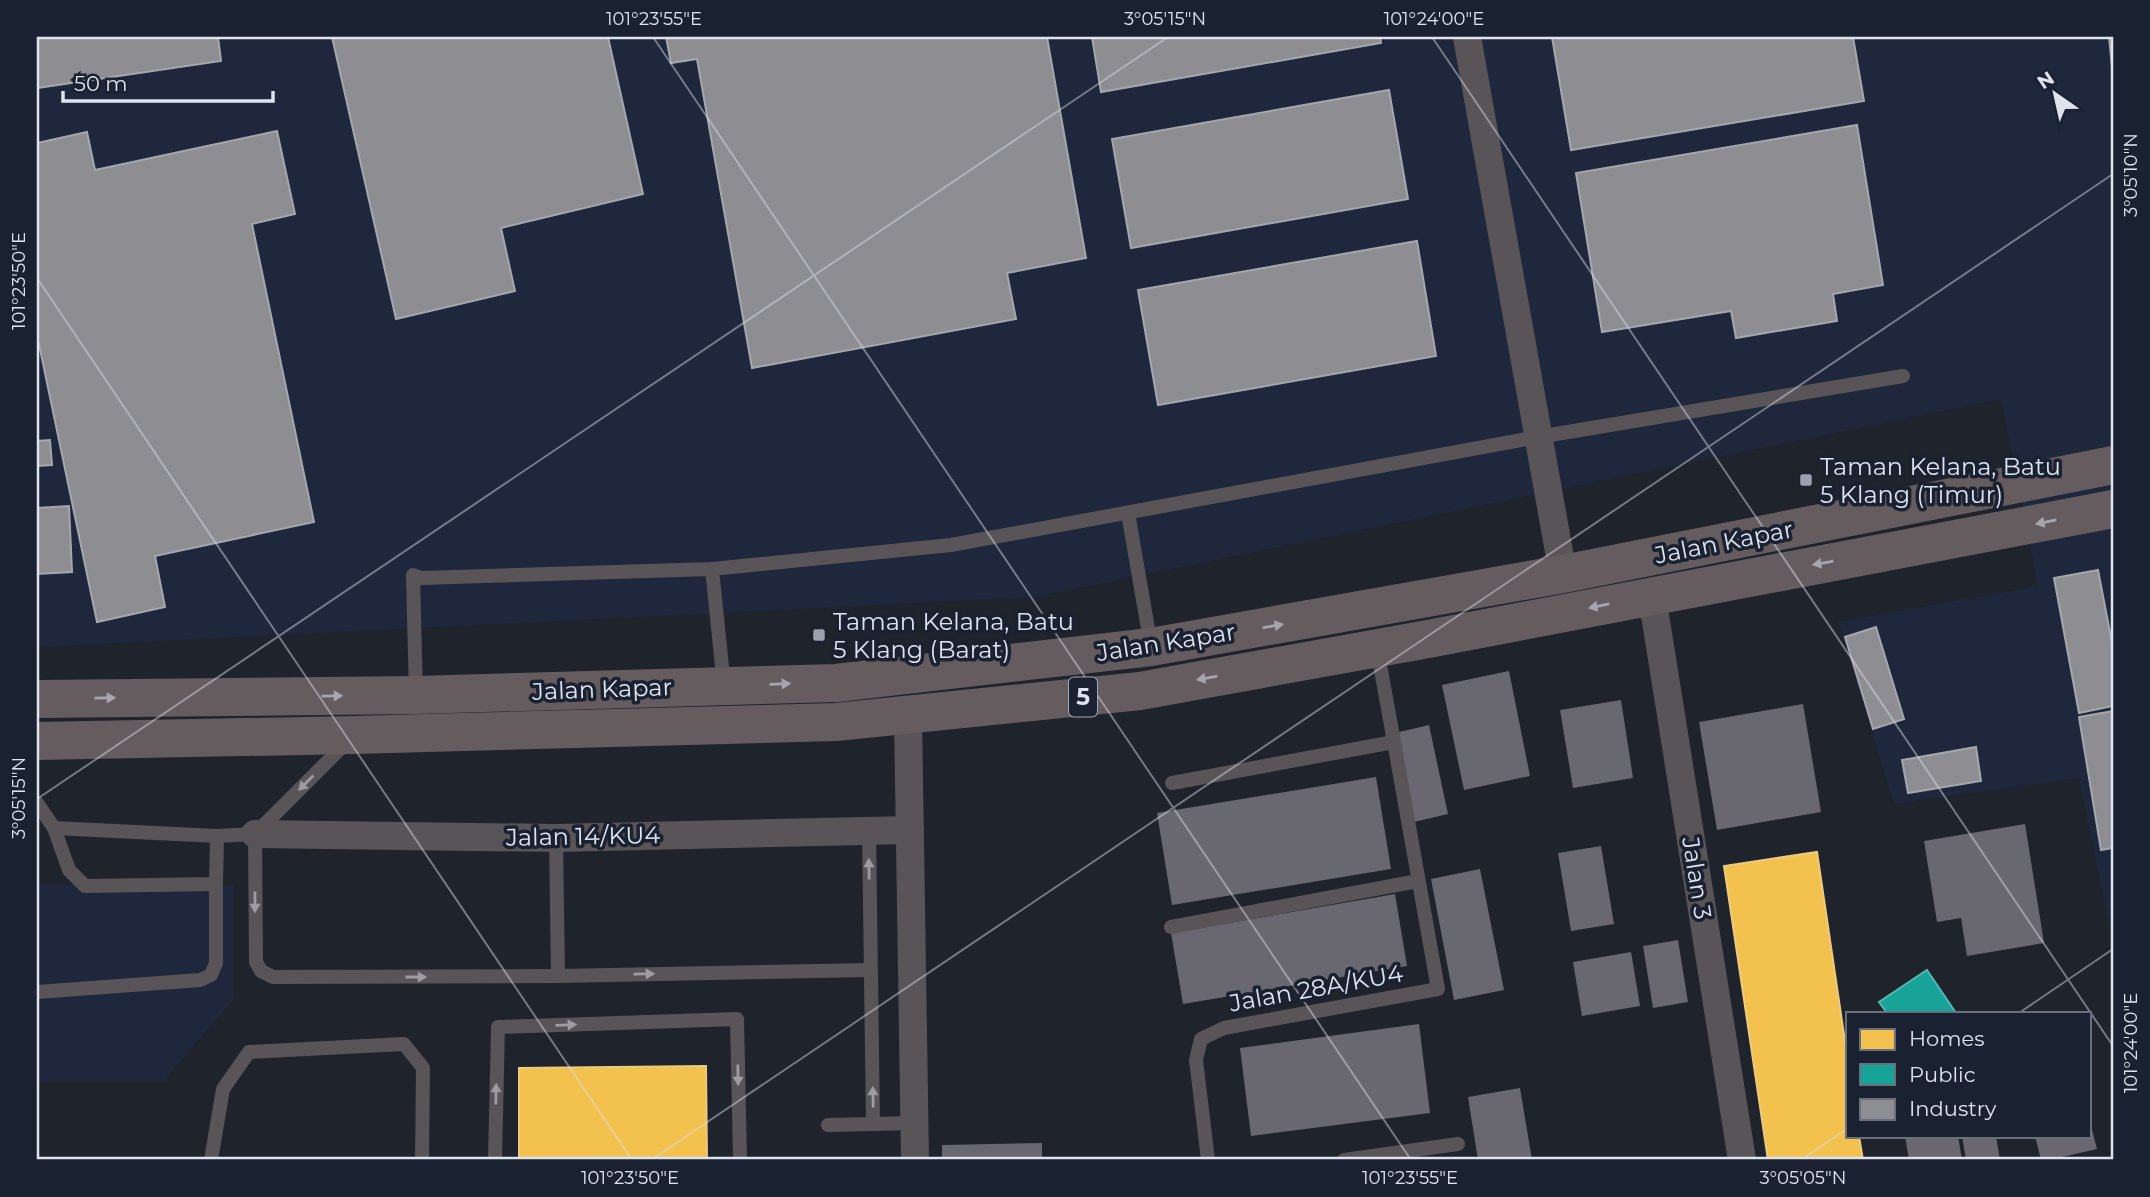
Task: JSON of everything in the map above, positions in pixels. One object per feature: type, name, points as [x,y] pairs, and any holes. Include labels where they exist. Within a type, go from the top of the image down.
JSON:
[{"type":"highway","name":"Jalan Kapar","points":[[37,699],[416,695],[836,683],[1151,647],[1563,575],[2113,465]]},
{"type":"highway","name":"Jalan Kapar","points":[[37,741],[836,722],[1140,691],[2113,509]]},
{"type":"street","points":[[1467,37],[1563,575]]},
{"type":"street","name":"Jalan 3","points":[[1651,596],[1742,1160]]},
{"type":"street","points":[[908,716],[915,1160]]},
{"type":"street","name":"Jalan 14/KU4","points":[[255,834],[556,838],[910,830]]},
{"type":"lane","points":[[416,695],[413,575],[421,578],[712,569],[951,545],[1538,438],[1903,376]]},
{"type":"lane","points":[[1128,513],[1151,647]]},
{"type":"lane","points":[[712,569],[724,685]]},
{"type":"lane","points":[[1171,927],[1418,881],[1377,647]]},
{"type":"lane","points":[[54,828],[217,836],[255,834],[354,735]]},
{"type":"lane","points":[[1172,783],[1394,742]]},
{"type":"lane","points":[[37,803],[54,828],[69,870],[85,886],[216,884]]},
{"type":"lane","points":[[869,831],[873,1124]]},
{"type":"lane","points":[[255,834],[256,962],[261,971],[273,977],[558,976],[871,970]]},
{"type":"lane","points":[[37,992],[200,980],[211,975],[216,963],[217,836]]},
{"type":"lane","points":[[556,838],[558,976]]},
{"type":"lane","name":"Jalan 28A/KU4","points":[[1208,1160],[1196,1060],[1202,1039],[1224,1028],[1438,989],[1418,881]]},
{"type":"lane","points":[[495,1160],[498,1027],[737,1018],[740,1160]]},
{"type":"lane","points":[[211,1160],[223,1089],[248,1052],[404,1044],[423,1068],[422,1160]]},
{"type":"lane","points":[[828,1125],[915,1123]]},
{"type":"lane","points":[[1344,1160],[1458,1144]]},
{"type":"shaded area","points":[[37,37],[2113,37],[2113,944],[2079,778],[1894,804],[1838,622],[2038,586],[2001,399],[1035,597],[37,647]]},
{"type":"shaded area","points":[[37,884],[234,885],[234,999],[162,1082],[37,1082]]},
{"type":"building: Homes","points":[[1817,852],[1846,1048],[1846,1138],[1859,1138],[1863,1160],[1768,1160],[1724,866]]},
{"type":"building: Homes","points":[[706,1066],[707,1160],[519,1160],[519,1068]]},
{"type":"building: Public","points":[[1927,970],[1955,1012],[1886,1012],[1879,1002]]},
{"type":"building: Industry","points":[[37,37],[218,37],[221,61],[37,88]]},
{"type":"building: Industry","points":[[332,37],[608,37],[643,194],[501,228],[515,291],[396,319]]},
{"type":"building: Industry","points":[[666,37],[1047,37],[1086,258],[1007,273],[1016,319],[752,368],[697,59],[671,63]]},
{"type":"building: Industry","points":[[1092,37],[1380,37],[1381,43],[1101,92]]},
{"type":"building: Industry","points":[[1552,37],[1853,37],[1864,101],[1571,150]]},
{"type":"building: Industry","points":[[2109,37],[2113,37],[2113,77]]},
{"type":"building: Industry","points":[[1389,90],[1408,199],[1131,248],[1112,139]]},
{"type":"building: Industry","points":[[1857,125],[1883,285],[1833,294],[1837,321],[1736,338],[1731,311],[1602,332],[1576,173]]},
{"type":"building: Industry","points":[[277,131],[295,214],[252,224],[314,522],[155,556],[165,607],[97,622],[37,335],[37,143],[87,132],[95,170]]},
{"type":"building: Industry","points":[[1417,241],[1436,356],[1158,405],[1138,290]]},
{"type":"building: Industry","points":[[50,440],[52,465],[37,466],[37,441]]},
{"type":"building: Industry","points":[[69,506],[72,572],[37,574],[37,508]]},
{"type":"building: Industry","points":[[2098,570],[2113,648],[2113,706],[2079,713],[2054,578]]},
{"type":"building: Industry","points":[[1876,627],[1904,719],[1873,729],[1845,637]]},
{"type":"building: Industry","points":[[2113,711],[2113,848],[2101,850],[2079,717]]},
{"type":"building: Industry","points":[[1976,747],[1981,781],[1908,793],[1902,760]]},
{"type":"building: Other","points":[[1509,671],[1530,776],[1464,790],[1442,685]]},
{"type":"building: Other","points":[[1621,700],[1633,778],[1573,788],[1560,710]]},
{"type":"building: Other","points":[[1803,704],[1821,812],[1717,830],[1699,722]]},
{"type":"building: Other","points":[[1429,725],[1448,814],[1414,822],[1395,733]]},
{"type":"building: Other","points":[[1376,777],[1391,869],[1172,905],[1157,813]]},
{"type":"building: Other","points":[[2025,824],[2044,943],[1967,956],[1961,918],[1937,922],[1924,841]]},
{"type":"building: Other","points":[[1601,846],[1614,924],[1571,931],[1558,853]]},
{"type":"building: Other","points":[[1480,869],[1504,990],[1454,1000],[1431,879]]},
{"type":"building: Other","points":[[1395,894],[1407,966],[1183,1004],[1171,933]]},
{"type":"building: Other","points":[[1678,940],[1688,1002],[1653,1008],[1643,946]]},
{"type":"building: Other","points":[[1631,952],[1640,1006],[1582,1016],[1573,962]]},
{"type":"building: Other","points":[[1419,1024],[1430,1113],[1251,1136],[1240,1048]]},
{"type":"building: Other","points":[[1520,1088],[1532,1160],[1478,1160],[1468,1097]]},
{"type":"building: Other","points":[[2090,1122],[2097,1149],[2041,1160],[2036,1138],[2090,1138]]},
{"type":"building: Other","points":[[1905,1138],[1958,1138],[1962,1160],[1909,1160]]},
{"type":"building: Other","points":[[1962,1138],[1996,1138],[2000,1160],[1966,1160]]},
{"type":"building: Other","points":[[1042,1143],[1042,1160],[942,1160],[942,1145]]},
{"type":"place","name":"Taman Kelana, Batu 5 Klang (Timur)","points":[[1806,480]]},
{"type":"place","name":"Taman Kelana, Batu 5 Klang (Barat)","points":[[819,635]]}]
